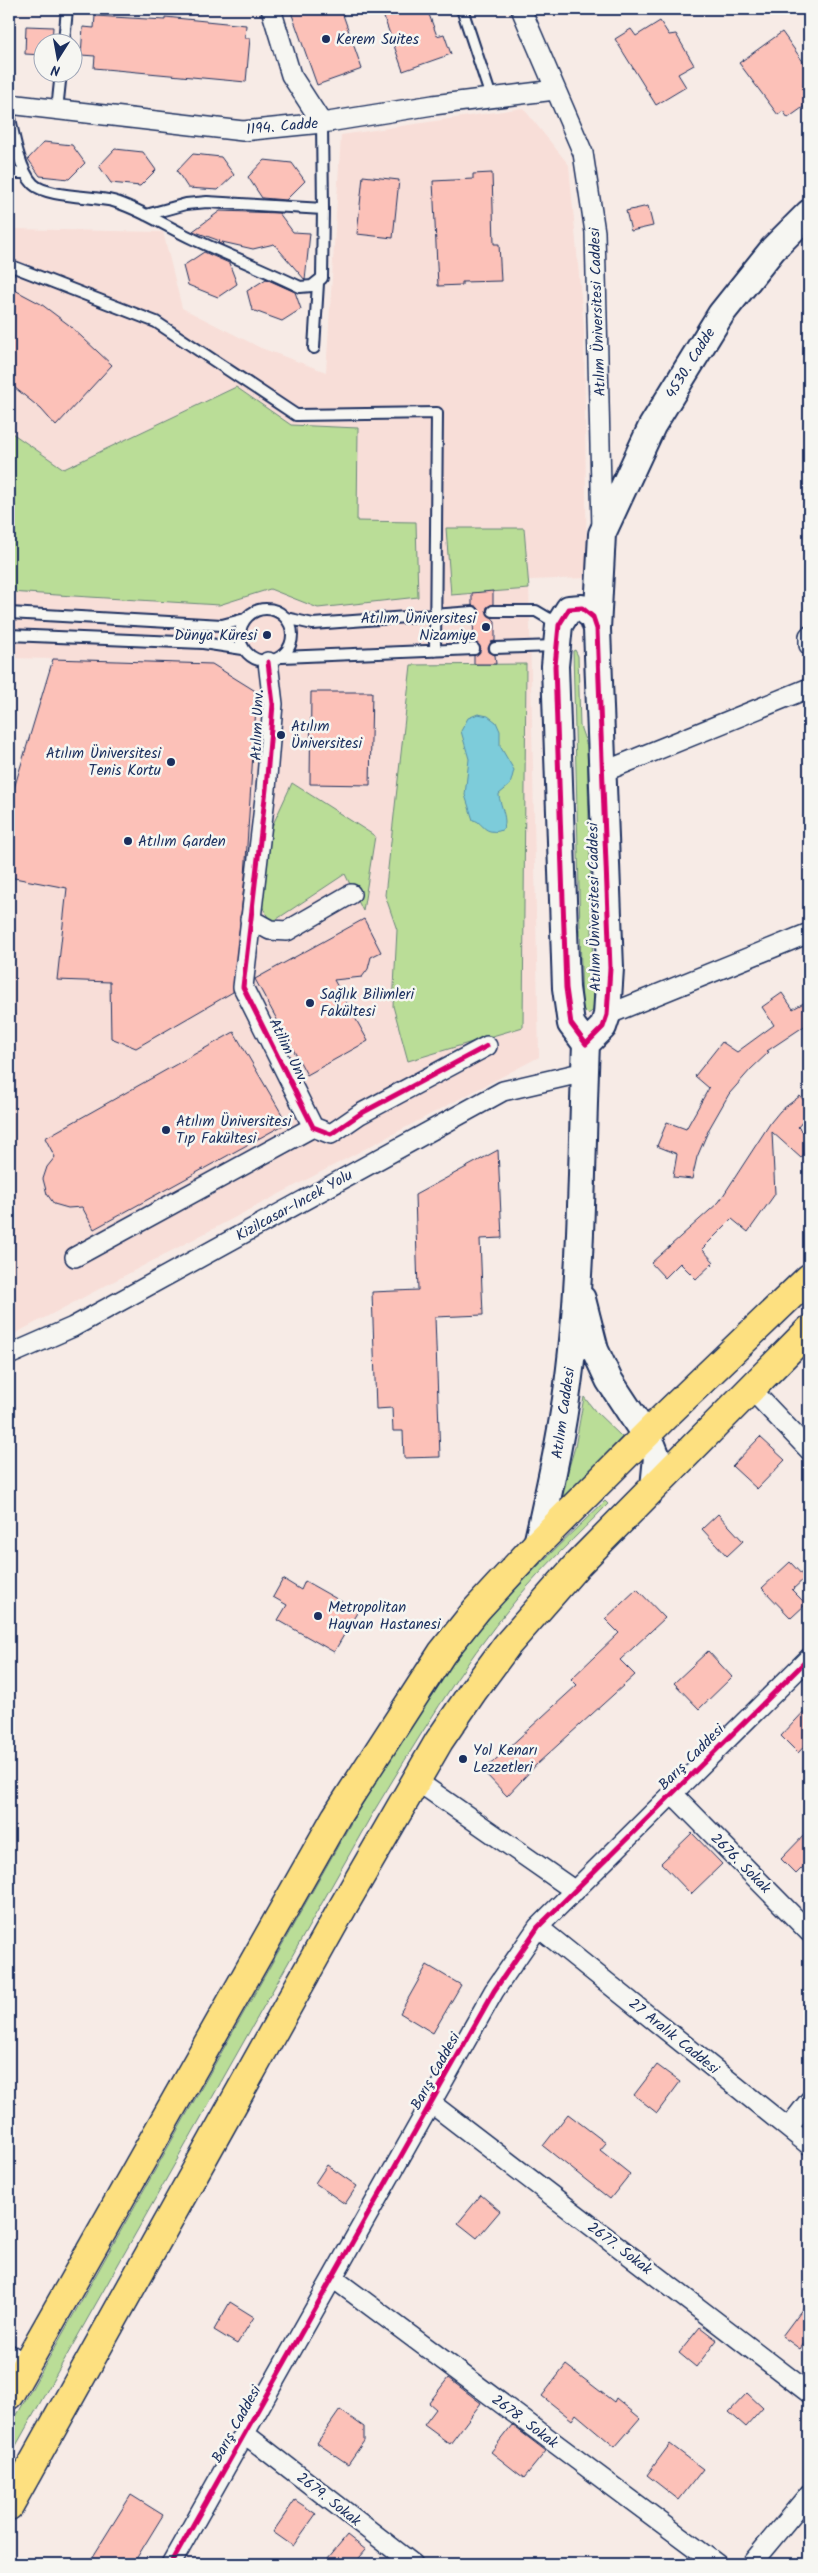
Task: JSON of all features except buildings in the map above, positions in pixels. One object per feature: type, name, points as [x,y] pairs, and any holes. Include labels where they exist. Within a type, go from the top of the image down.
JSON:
[{"type":"main road","points":[[9,2395],[17,2359],[336,1817],[442,1653],[477,1609],[537,1544],[645,1436],[809,1278]]},
{"type":"main road","points":[[9,2506],[344,1905],[444,1734],[507,1645],[578,1564],[809,1330]]},
{"type":"street","points":[[271,9],[291,75],[322,123]]},
{"type":"street","name":"Atılım Üniversitesi Caddesi","points":[[521,9],[583,153],[595,232],[602,534],[597,629],[610,968],[607,1015],[603,1027],[586,1044],[571,1024],[566,988],[557,771],[557,635]]},
{"type":"street","name":"1194. Cadde","points":[[9,104],[243,131],[322,123],[491,97],[555,90]]},
{"type":"street","name":"4530. Cadde","points":[[602,534],[652,426],[721,314],[774,248],[809,213]]},
{"type":"street","points":[[557,635],[569,609],[582,608],[593,617],[597,629]]},
{"type":"street","points":[[809,636],[809,646]]},
{"type":"street","name":"Atılım Unv.","points":[[266,790],[275,659]]},
{"type":"street","points":[[603,772],[809,688]]},
{"type":"street","name":"Atilim Unv.","points":[[266,790],[243,987],[313,1127]]},
{"type":"street","points":[[250,919],[270,930],[287,931],[350,894]]},
{"type":"street","points":[[607,1015],[809,933]]},
{"type":"street","name":"Atılım Caddesi","points":[[537,1544],[557,1458],[566,1398],[577,1279],[586,1044]]},
{"type":"street","points":[[75,1257],[313,1127],[331,1134],[360,1114],[487,1046]]},
{"type":"street","name":"Kizilcasar-Incek Yolu","points":[[9,1355],[73,1326],[503,1091],[585,1072]]},
{"type":"street","name":"Atılım Caddesi","points":[[577,1279],[595,1350],[609,1380],[657,1457],[654,1487]]},
{"type":"street","points":[[751,1389],[809,1450]]},
{"type":"street","name":"Barış Caddesi","points":[[171,2564],[494,1991],[538,1927],[807,1664]]},
{"type":"street","points":[[417,1781],[575,1891]]},
{"type":"street","name":"2676. Sokak","points":[[673,1794],[809,1932]]},
{"type":"street","name":"27 Aralık Caddesi","points":[[538,1927],[809,2145]]},
{"type":"street","points":[[788,2128],[809,2101]]},
{"type":"street","name":"2677. Sokak","points":[[431,2104],[809,2393]]},
{"type":"street","name":"2678. Sokak","points":[[333,2278],[717,2564]]},
{"type":"street","name":"2679. Sokak","points":[[244,2434],[413,2564]]},
{"type":"street","points":[[751,2564],[809,2494]]},
{"type":"lane","points":[[65,32],[67,9]]},
{"type":"lane","points":[[462,9],[491,97]]},
{"type":"lane","points":[[57,110],[60,82]]},
{"type":"lane","points":[[9,113],[25,174],[33,184],[46,192],[93,197],[114,202],[300,287],[312,286],[322,278],[322,123]]},
{"type":"lane","points":[[9,172],[25,174]]},
{"type":"lane","points":[[146,215],[186,204],[207,202],[323,209]]},
{"type":"lane","points":[[9,265],[156,322],[296,414],[437,413],[435,652]]},
{"type":"lane","points":[[314,348],[318,283]]},
{"type":"lane","points":[[9,613],[222,625],[244,619],[258,610],[266,609],[274,610],[286,618],[313,624],[473,612]]},
{"type":"lane","points":[[493,611],[536,611],[557,635],[495,648]]},
{"type":"lane","points":[[275,659],[290,645],[292,638],[292,631],[286,618]]},
{"type":"lane","points":[[244,619],[239,634],[243,649],[255,660],[474,649]]},
{"type":"lane","points":[[9,635],[203,644],[243,649]]},
{"type":"shaded area","name":"Atılım Üniversitesi","points":[[523,108],[569,165],[584,330],[587,578],[529,580],[539,1057],[12,1335],[9,1315],[9,805],[53,659],[9,658],[9,229],[163,232],[182,308],[261,348],[326,372],[341,135]]},
{"type":"green space","points":[[236,387],[291,425],[358,428],[357,521],[416,522],[418,597],[318,608],[270,589],[219,605],[9,592],[9,431],[64,469]]},
{"type":"green space","points":[[446,528],[524,528],[529,589],[451,595]]},
{"type":"green space","points":[[575,650],[578,656],[580,726],[587,746],[594,1003],[594,1010],[588,1014],[582,1008],[573,651]]},
{"type":"green space","points":[[526,664],[523,1027],[408,1061],[393,1006],[397,930],[385,895],[411,665]]},
{"type":"green space","points":[[292,783],[375,836],[363,911],[345,874],[271,923],[261,904],[269,833]]},
{"type":"green space","points":[[584,1397],[595,1411],[622,1437],[558,1504],[575,1447]]},
{"type":"green space","points":[[605,1501],[608,1504],[538,1575],[496,1625],[457,1678],[422,1733],[371,1816],[9,2458],[9,2429],[352,1821],[410,1726],[449,1668],[490,1617],[558,1546]]},
{"type":"water","points":[[478,714],[488,716],[496,722],[500,731],[500,746],[514,770],[510,785],[499,794],[505,824],[503,829],[498,831],[487,830],[473,820],[465,795],[469,759],[461,731],[468,718]]},
{"type":"cycle path","points":[[582,608],[593,617],[597,629],[610,968],[607,1015],[603,1027],[586,1044],[571,1024],[566,988],[555,666],[559,625],[569,609],[582,608]]},
{"type":"cycle path","points":[[268,662],[273,704],[266,789],[243,987],[313,1127],[331,1134],[360,1114],[487,1046]]},
{"type":"cycle path","points":[[171,2564],[494,1991],[538,1927],[809,1658]]},
{"type":"place","name":"Kerem Suites","points":[[326,39]]},
{"type":"place","name":"Atılım Üniversitesi Nizamiye","points":[[486,627]]},
{"type":"place","name":"Dünya Küresi","points":[[267,635]]},
{"type":"place","name":"Atılım Üniversitesi","points":[[281,735]]},
{"type":"place","name":"Atılım Üniversitesi Tenis Kortu","points":[[171,762]]},
{"type":"place","name":"Atılım Garden","points":[[128,841]]},
{"type":"place","name":"Sağlık Bilimleri Fakültesi","points":[[310,1003]]},
{"type":"place","name":"Atılım Üniversitesi Tıp Fakültesi","points":[[166,1130]]},
{"type":"place","name":"Metropolitan Hayvan Hastanesi","points":[[318,1616]]},
{"type":"place","name":"Yol Kenarı Lezzetleri","points":[[463,1759]]}]
